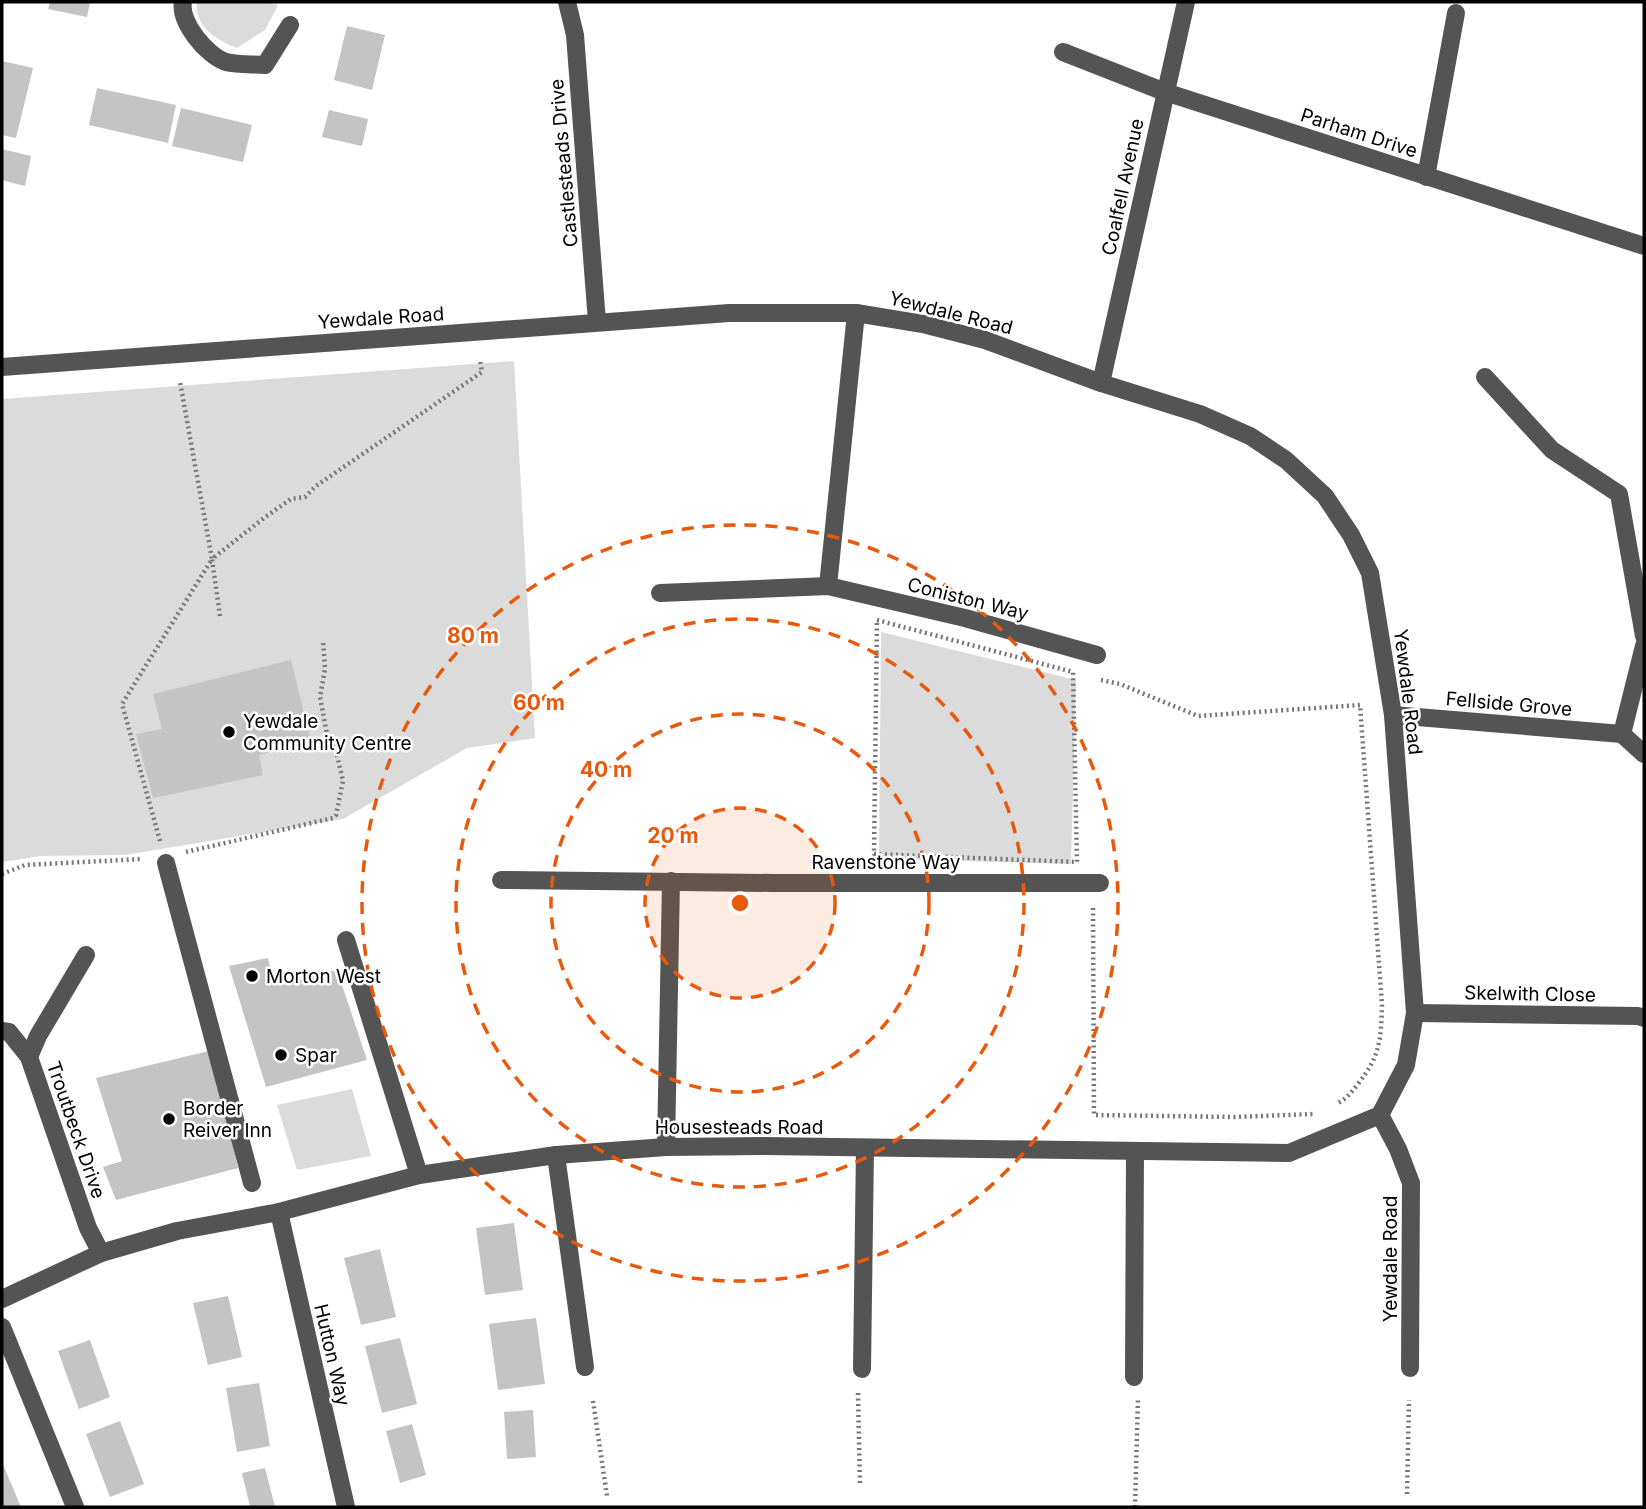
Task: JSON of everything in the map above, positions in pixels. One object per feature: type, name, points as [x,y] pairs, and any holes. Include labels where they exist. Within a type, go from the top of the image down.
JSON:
[{"type":"street","points":[[183,2],[181,9],[194,38],[225,62],[265,65],[290,25]]},
{"type":"street","name":"Castlesteads Drive","points":[[567,2],[575,35],[597,322]]},
{"type":"street","name":"Coalfell Avenue","points":[[1101,383],[1186,2]]},
{"type":"street","points":[[1426,177],[1456,13]]},
{"type":"street","name":"Parham Drive","points":[[1063,52],[1165,92],[1644,246]]},
{"type":"street","name":"Yewdale Road","points":[[2,367],[729,313],[856,313],[923,324],[985,340],[1101,383],[1200,414],[1250,436],[1286,460],[1325,496],[1351,535],[1370,573],[1393,715],[1415,1013]]},
{"type":"street","points":[[828,586],[856,313]]},
{"type":"street","points":[[1485,377],[1552,450],[1619,494],[1644,636]]},
{"type":"street","name":"Coniston Way","points":[[660,593],[828,586],[965,618],[1097,655]]},
{"type":"street","points":[[1644,646],[1622,734],[1644,754]]},
{"type":"street","name":"Fellside Grove","points":[[1393,715],[1622,734]]},
{"type":"street","points":[[165,860],[252,1183]]},
{"type":"street","name":"Ravenstone Way","points":[[501,880],[1100,883]]},
{"type":"street","points":[[666,1147],[671,881]]},
{"type":"street","points":[[346,940],[419,1175]]},
{"type":"street","points":[[29,1058],[38,1036],[86,955]]},
{"type":"street","points":[[1380,1115],[1406,1065],[1415,1013]]},
{"type":"street","name":"Skelwith Close","points":[[1415,1013],[1644,1018]]},
{"type":"street","name":"Troutbeck Drive","points":[[2,1031],[9,1032],[29,1058],[88,1228],[101,1253]]},
{"type":"street","name":"Yewdale Road","points":[[1380,1115],[1398,1149],[1411,1183],[1410,1368]]},
{"type":"street","name":"Housesteads Road","points":[[2,1299],[101,1253],[177,1231],[279,1212],[419,1175],[556,1155],[666,1147],[1289,1153],[1380,1115]]},
{"type":"street","points":[[862,1369],[865,1147]]},
{"type":"street","points":[[1134,1377],[1135,1151]]},
{"type":"street","points":[[556,1155],[585,1367]]},
{"type":"street","name":"Hutton Way","points":[[279,1212],[346,1507]]},
{"type":"street","points":[[2,1328],[75,1507]]},
{"type":"path","points":[[165,860],[122,704],[212,559],[290,499],[305,497],[316,486],[482,372],[480,360]]},
{"type":"path","points":[[180,382],[220,616]]},
{"type":"path","points":[[1073,672],[1077,862],[874,854],[877,620],[1085,675]]},
{"type":"path","points":[[2,874],[25,865],[165,860],[333,818],[336,815],[343,780],[336,751],[327,734],[320,697],[326,669],[323,640]]},
{"type":"path","points":[[1097,678],[1120,684],[1198,716],[1360,705],[1382,1005],[1381,1037],[1372,1066],[1348,1098],[1326,1109]]},
{"type":"path","points":[[1081,908],[1094,908],[1094,1115],[1234,1117],[1316,1114]]},
{"type":"path","points":[[858,1392],[860,1486]]},
{"type":"path","points":[[1135,1507],[1138,1397]]},
{"type":"path","points":[[1407,1494],[1409,1400]]},
{"type":"path","points":[[593,1401],[607,1496]]},
{"type":"shaded area","points":[[197,2],[266,2],[278,5],[265,30],[237,48],[208,31],[199,18]]},
{"type":"shaded area","points":[[514,361],[535,738],[467,748],[343,819],[125,855],[41,856],[2,862],[2,399]]},
{"type":"shaded area","points":[[881,632],[1076,680],[1071,864],[879,859]]},
{"type":"shaded area","points":[[352,1089],[371,1156],[297,1170],[277,1105]]},
{"type":"building","points":[[50,2],[90,2],[87,17],[48,9]]},
{"type":"building","points":[[347,26],[385,35],[372,90],[334,80]]},
{"type":"building","points":[[2,61],[33,68],[16,138],[2,135]]},
{"type":"building","points":[[97,88],[176,105],[168,143],[89,125]]},
{"type":"building","points":[[181,108],[252,125],[243,162],[172,146]]},
{"type":"building","points":[[329,110],[368,119],[362,146],[322,137]]},
{"type":"building","points":[[2,149],[31,156],[25,186],[2,180]]},
{"type":"building","name":"Yewdale Community Centre","points":[[291,660],[311,742],[259,755],[263,775],[153,798],[136,734],[162,729],[153,694]]},
{"type":"building","points":[[268,958],[274,985],[337,970],[367,1060],[266,1087],[229,966]]},
{"type":"building","name":"Border Reiver Inn","points":[[213,1050],[238,1168],[116,1200],[103,1167],[122,1161],[96,1078]]},
{"type":"building","points":[[514,1223],[523,1290],[485,1295],[476,1228]]},
{"type":"building","points":[[380,1249],[396,1317],[361,1325],[344,1258]]},
{"type":"building","points":[[228,1296],[242,1357],[208,1365],[193,1303]]},
{"type":"building","points":[[536,1318],[545,1384],[498,1390],[489,1324]]},
{"type":"building","points":[[400,1338],[417,1404],[382,1413],[365,1346]]},
{"type":"building","points":[[90,1340],[110,1397],[79,1409],[58,1351]]},
{"type":"building","points":[[259,1383],[270,1446],[237,1452],[226,1388]]},
{"type":"building","points":[[533,1410],[536,1457],[507,1459],[504,1412]]},
{"type":"building","points":[[120,1421],[144,1484],[110,1497],[86,1434]]},
{"type":"building","points":[[412,1424],[426,1475],[400,1483],[386,1431]]},
{"type":"building","points":[[2,1462],[21,1507],[2,1507]]},
{"type":"building","points":[[265,1468],[275,1507],[250,1507],[242,1473]]},
{"type":"place","name":"Yewdale Community Centre","points":[[229,732]]},
{"type":"place","name":"Morton West","points":[[252,976]]},
{"type":"place","name":"Spar","points":[[281,1055]]},
{"type":"place","name":"Border Reiver Inn","points":[[169,1119]]}]
